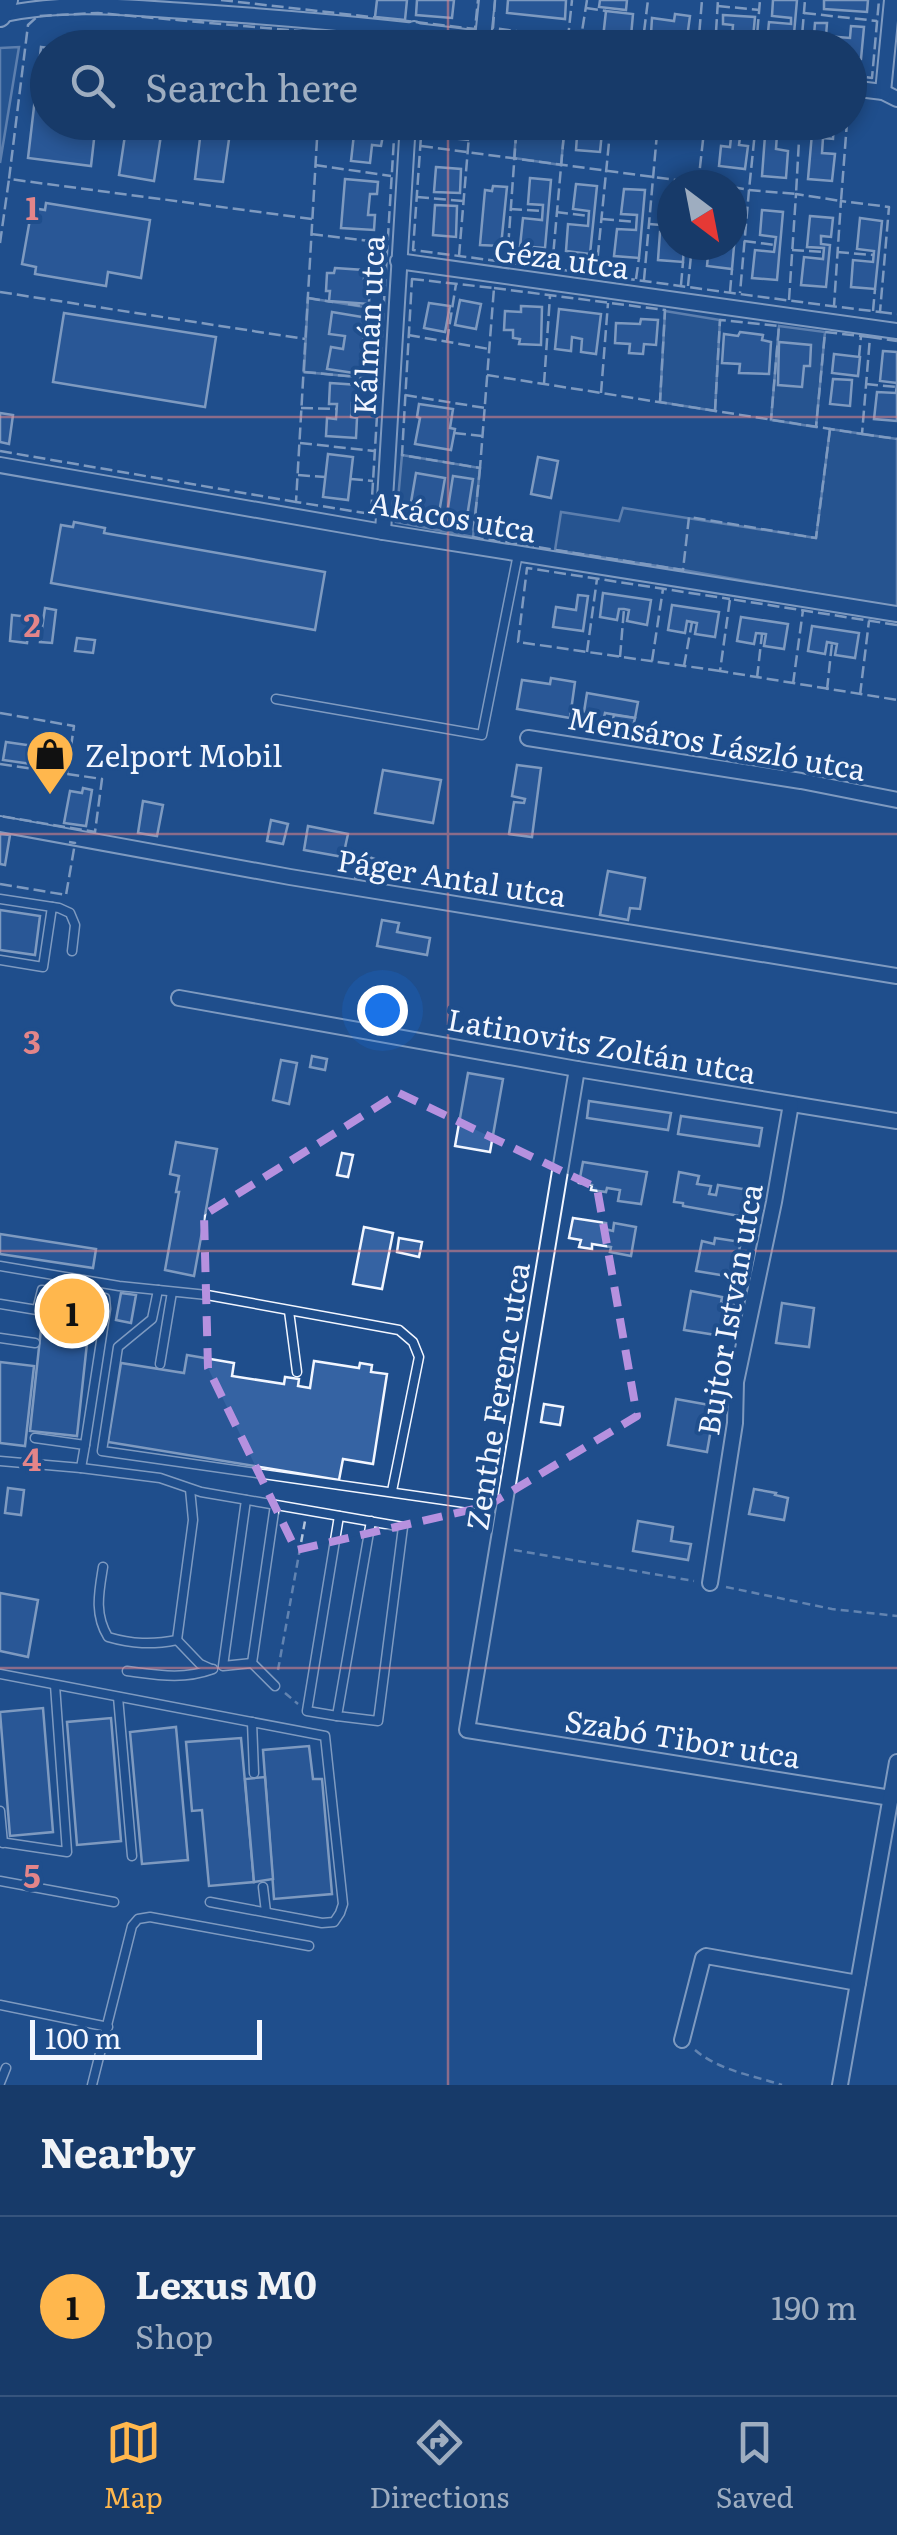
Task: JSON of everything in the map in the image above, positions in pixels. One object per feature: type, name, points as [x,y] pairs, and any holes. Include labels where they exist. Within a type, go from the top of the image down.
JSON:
[{"type":"main road","points":[[0,16],[7,0]]},
{"type":"street","points":[[72,0],[90,5]]},
{"type":"street","points":[[485,30],[487,0]]},
{"type":"street","points":[[890,96],[892,0]]},
{"type":"street","points":[[0,16],[24,8],[90,5],[422,30]]},
{"type":"street","name":"Kálmán utca","points":[[383,532],[407,140]]},
{"type":"street","name":"Géza utca","points":[[398,261],[897,331]]},
{"type":"street","name":"Akácos utca","points":[[0,464],[383,532],[897,614]]},
{"type":"street","name":"Mensáros László utca","points":[[528,738],[897,800]]},
{"type":"street","name":"Páger Antal utca","points":[[0,824],[290,877],[897,976]]},
{"type":"street","name":"Latinovits Zoltán utca","points":[[179,998],[897,1121]]},
{"type":"street","name":"Zenthe Ferenc utca","points":[[467,1730],[577,1069]]},
{"type":"street","name":"Bujtor István utca","points":[[710,1583],[735,1423],[736,1382],[791,1104]]},
{"type":"street","name":"Szabó Tibor utca","points":[[467,1730],[891,1798]]},
{"type":"street","points":[[840,2085],[897,1762]]},
{"type":"street","points":[[682,2040],[706,1956],[858,1983]]},
{"type":"lane","points":[[276,699],[482,735],[518,554]]},
{"type":"lane","points":[[0,899],[70,913],[75,925],[72,951]]},
{"type":"lane","points":[[0,960],[43,967],[52,907]]},
{"type":"lane","points":[[0,1266],[119,1286],[207,1295],[399,1330],[410,1338],[419,1356],[392,1491]]},
{"type":"lane","points":[[0,1304],[38,1310],[42,1290],[106,1298],[81,1468]]},
{"type":"lane","points":[[158,1290],[152,1319],[118,1347],[102,1451],[472,1504]]},
{"type":"lane","points":[[160,1364],[172,1292]]},
{"type":"lane","points":[[289,1312],[297,1372]]},
{"type":"lane","points":[[0,1338],[35,1343]]},
{"type":"lane","points":[[35,1438],[85,1446]]},
{"type":"lane","points":[[0,1461],[160,1478],[190,1489],[403,1527],[378,1722],[307,1712],[339,1516]]},
{"type":"lane","points":[[176,1640],[193,1520],[190,1489]]},
{"type":"lane","points":[[223,1666],[246,1500]]},
{"type":"lane","points":[[252,1662],[274,1505]]},
{"type":"lane","points":[[338,1716],[372,1521]]},
{"type":"lane","points":[[103,1567],[98,1603],[100,1624],[108,1637],[128,1643],[176,1640]]},
{"type":"lane","points":[[176,1640],[200,1664],[213,1670]]},
{"type":"lane","points":[[128,1671],[195,1676],[223,1666],[252,1662]]},
{"type":"lane","points":[[252,1662],[275,1686]]},
{"type":"lane","points":[[0,1674],[325,1736],[343,1904],[334,1922],[210,1902]]},
{"type":"lane","points":[[0,1812],[1,1842],[66,1852],[55,1685]]},
{"type":"lane","points":[[118,1697],[132,1856]]},
{"type":"lane","points":[[252,1722],[254,1773]]},
{"type":"lane","points":[[0,1881],[114,1902]]},
{"type":"lane","points":[[264,1886],[266,1912]]},
{"type":"lane","points":[[92,2085],[132,1926],[138,1919],[150,1917],[308,1946]]},
{"type":"lane","points":[[0,2006],[108,2026]]},
{"type":"lane","points":[[0,2083],[6,2068]]},
{"type":"path","points":[[307,1712],[275,1686],[308,1510]]},
{"type":"path","points":[[682,2040],[704,2058],[782,2085]]},
{"type":"highlighted area","points":[[399,1093],[597,1188],[637,1416],[487,1506],[296,1550],[208,1368],[204,1215]]},
{"type":"shaded area","points":[[19,47],[0,163],[0,48]]},
{"type":"shaded area","points":[[516,140],[563,140],[561,165],[514,158]]},
{"type":"shaded area","points":[[308,298],[383,310],[379,379],[304,372]]},
{"type":"shaded area","points":[[665,311],[720,320],[715,411],[660,402]]},
{"type":"shaded area","points":[[779,326],[825,332],[816,427],[771,420]]},
{"type":"shaded area","points":[[830,429],[897,439],[897,608],[555,550],[561,512],[619,521],[623,508],[816,538]]},
{"type":"shaded area","points":[[402,455],[480,468],[473,537],[396,522]]},
{"type":"building","points":[[377,0],[407,0],[405,20],[375,17]]},
{"type":"building","points":[[417,0],[454,0],[452,18],[416,15]]},
{"type":"building","points":[[508,0],[566,0],[565,19],[507,13]]},
{"type":"building","points":[[600,0],[627,0],[626,10],[599,7]]},
{"type":"building","points":[[773,0],[797,0],[794,30],[768,30],[769,22],[791,24],[791,18],[772,16]]},
{"type":"building","points":[[824,0],[868,0],[867,12],[824,9]]},
{"type":"building","points":[[606,11],[633,14],[632,30],[604,30]]},
{"type":"building","points":[[675,14],[690,16],[688,30],[651,30],[652,18],[674,21]]},
{"type":"building","points":[[723,15],[755,17],[754,30],[733,30],[733,25],[723,24]]},
{"type":"building","points":[[815,23],[827,23],[826,30],[814,30]]},
{"type":"building","points":[[30,140],[94,140],[91,166],[28,158]]},
{"type":"building","points":[[124,140],[160,140],[154,181],[119,175]]},
{"type":"building","points":[[200,140],[229,140],[223,182],[195,179]]},
{"type":"building","points":[[353,140],[382,140],[381,146],[372,145],[370,163],[351,161]]},
{"type":"building","points":[[577,140],[601,140],[600,152],[576,150]]},
{"type":"building","points":[[731,140],[748,146],[745,169],[719,166],[721,146],[730,147]]},
{"type":"building","points":[[765,140],[777,140],[776,149],[788,151],[786,178],[762,176]]},
{"type":"building","points":[[811,140],[823,140],[822,153],[835,154],[832,181],[808,179]]},
{"type":"building","points":[[436,167],[461,169],[460,193],[434,192]]},
{"type":"building","points":[[530,178],[551,180],[545,248],[520,246],[523,218],[542,220],[543,205],[528,204]]},
{"type":"building","points":[[345,179],[378,182],[377,194],[370,194],[368,215],[375,215],[374,230],[341,228]]},
{"type":"building","points":[[576,184],[597,186],[590,254],[566,251],[568,224],[588,226],[589,211],[573,209]]},
{"type":"building","points":[[493,186],[507,187],[501,246],[480,245],[485,190],[492,191]]},
{"type":"building","points":[[624,189],[645,190],[639,258],[614,256],[617,229],[636,230],[637,215],[621,214]]},
{"type":"building","points":[[46,203],[150,220],[141,278],[108,272],[106,286],[35,274],[36,267],[22,264],[32,208],[45,210]]},
{"type":"building","points":[[435,205],[457,206],[456,237],[433,235]]},
{"type":"building","points":[[762,210],[783,212],[777,280],[752,278],[755,250],[774,252],[776,237],[760,235]]},
{"type":"building","points":[[810,216],[833,218],[831,237],[821,236],[821,244],[830,245],[826,287],[801,285],[804,257],[823,259],[824,248],[807,247]]},
{"type":"building","points":[[860,218],[882,221],[875,289],[851,287],[853,260],[873,262],[874,251],[857,249]]},
{"type":"building","points":[[708,260],[733,260],[732,269],[707,266]]},
{"type":"building","points":[[335,268],[364,270],[364,279],[370,280],[369,304],[329,301],[327,273],[334,273]]},
{"type":"building","points":[[460,300],[481,304],[476,329],[455,325]]},
{"type":"building","points":[[429,303],[450,306],[445,332],[424,328]]},
{"type":"building","points":[[521,306],[542,307],[541,345],[519,344],[520,339],[513,338],[513,330],[504,330],[505,311],[521,312]]},
{"type":"building","points":[[559,309],[601,314],[596,354],[581,352],[582,339],[572,337],[571,351],[555,349]]},
{"type":"building","points":[[332,312],[368,318],[361,374],[327,369],[331,347],[343,349],[345,336],[329,334]]},
{"type":"building","points":[[64,313],[216,337],[205,407],[53,382]]},
{"type":"building","points":[[641,319],[658,320],[656,345],[644,344],[643,354],[629,353],[630,344],[615,343],[616,323],[640,324]]},
{"type":"building","points":[[740,332],[763,335],[762,340],[771,342],[769,374],[739,373],[740,364],[722,363],[724,334],[738,336]]},
{"type":"building","points":[[779,342],[811,345],[810,366],[804,366],[802,387],[778,385]]},
{"type":"building","points":[[883,351],[897,352],[897,383],[880,381]]},
{"type":"building","points":[[834,354],[860,357],[858,376],[832,373]]},
{"type":"building","points":[[833,379],[852,380],[850,406],[830,404]]},
{"type":"building","points":[[330,383],[359,385],[351,417],[357,418],[356,438],[326,436],[327,418],[336,419],[337,404],[329,404]]},
{"type":"building","points":[[897,384],[897,421],[874,419],[877,392],[896,393]]},
{"type":"building","points":[[419,404],[453,409],[451,450],[415,444]]},
{"type":"building","points":[[0,413],[13,415],[9,444],[0,442]]},
{"type":"building","points":[[328,454],[353,457],[348,500],[323,497]]},
{"type":"building","points":[[538,457],[558,461],[551,498],[531,494]]},
{"type":"building","points":[[416,473],[445,478],[439,513],[410,508]]},
{"type":"building","points":[[453,476],[473,479],[467,517],[447,514]]},
{"type":"building","points":[[74,522],[105,528],[104,533],[325,572],[315,630],[51,583],[61,525],[73,527]]},
{"type":"building","points":[[603,593],[651,600],[647,625],[627,621],[629,610],[624,609],[619,609],[617,620],[600,617]]},
{"type":"building","points":[[578,595],[588,596],[583,631],[553,627],[556,607],[576,610]]},
{"type":"building","points":[[672,605],[719,612],[715,637],[695,634],[697,623],[687,621],[685,633],[668,630]]},
{"type":"building","points":[[45,608],[56,610],[52,643],[40,642]]},
{"type":"building","points":[[12,615],[30,617],[27,643],[10,641]]},
{"type":"building","points":[[741,617],[788,624],[784,649],[764,646],[766,634],[756,633],[754,644],[737,641]]},
{"type":"building","points":[[812,626],[859,633],[855,658],[835,655],[837,644],[827,642],[825,654],[808,651]]},
{"type":"building","points":[[77,638],[95,640],[93,653],[75,651]]},
{"type":"building","points":[[551,678],[575,682],[570,718],[517,709],[522,680],[550,684]]},
{"type":"building","points":[[587,693],[638,702],[635,718],[605,713],[603,722],[583,718]]},
{"type":"building","points":[[614,715],[635,718],[633,727],[612,723]]},
{"type":"building","points":[[6,742],[55,749],[53,767],[3,760]]},
{"type":"building","points":[[517,765],[541,768],[532,837],[509,834],[514,802],[524,803],[525,799],[512,796]]},
{"type":"building","points":[[383,770],[441,780],[433,823],[375,813]]},
{"type":"building","points":[[83,788],[92,790],[86,826],[64,823],[70,791],[82,793]]},
{"type":"building","points":[[143,801],[163,805],[157,836],[138,833]]},
{"type":"building","points":[[271,820],[288,824],[283,844],[267,841]]},
{"type":"building","points":[[308,826],[348,834],[343,857],[304,850]]},
{"type":"building","points":[[0,834],[10,835],[5,865],[0,864]]},
{"type":"building","points":[[363,855],[375,859],[367,883],[355,879]]},
{"type":"building","points":[[608,871],[645,878],[640,909],[630,908],[628,920],[600,915]]},
{"type":"building","points":[[0,910],[40,916],[35,955],[0,950]]},
{"type":"building","points":[[382,920],[399,923],[397,932],[430,938],[427,955],[377,946]]},
{"type":"building","points":[[312,1056],[327,1059],[325,1070],[310,1067]]},
{"type":"building","points":[[281,1060],[297,1063],[289,1104],[273,1100]]},
{"type":"building","points":[[468,1073],[503,1079],[490,1152],[455,1146]]},
{"type":"building","points":[[589,1101],[671,1113],[668,1130],[587,1118]]},
{"type":"building","points":[[681,1116],[762,1128],[759,1146],[678,1134]]},
{"type":"building","points":[[176,1142],[217,1149],[194,1276],[165,1270],[179,1192],[179,1176],[170,1174]]},
{"type":"building","points":[[342,1153],[353,1155],[348,1177],[337,1175]]},
{"type":"building","points":[[583,1162],[647,1172],[641,1204],[618,1201],[620,1190],[591,1190],[592,1185],[579,1183]]},
{"type":"building","points":[[679,1172],[699,1176],[697,1184],[711,1186],[709,1194],[716,1195],[718,1185],[749,1190],[751,1197],[745,1217],[674,1202]]},
{"type":"building","points":[[573,1218],[606,1223],[605,1229],[613,1231],[614,1223],[636,1227],[631,1256],[610,1252],[611,1247],[579,1247],[581,1240],[569,1238]]},
{"type":"building","points":[[364,1227],[393,1233],[382,1289],[353,1284]]},
{"type":"building","points":[[0,1234],[96,1249],[93,1268],[0,1254]]},
{"type":"building","points":[[399,1238],[422,1242],[419,1257],[397,1252]]},
{"type":"building","points":[[715,1238],[741,1242],[733,1277],[696,1271],[702,1241],[714,1244]]},
{"type":"building","points":[[691,1291],[722,1297],[721,1303],[734,1305],[730,1330],[717,1327],[716,1335],[684,1330]]},
{"type":"building","points":[[121,1293],[136,1295],[131,1323],[116,1320]]},
{"type":"building","points":[[44,1301],[91,1306],[77,1436],[30,1431]]},
{"type":"building","points":[[782,1303],[814,1308],[809,1347],[776,1343]]},
{"type":"building","points":[[187,1355],[234,1363],[232,1376],[284,1384],[285,1377],[299,1379],[298,1386],[310,1388],[314,1361],[359,1368],[360,1363],[372,1365],[371,1372],[387,1374],[373,1464],[343,1459],[339,1480],[108,1442],[121,1363],[184,1373]]},
{"type":"building","points":[[0,1362],[34,1366],[25,1446],[0,1443]]},
{"type":"building","points":[[676,1399],[715,1406],[707,1452],[668,1445]]},
{"type":"building","points":[[544,1404],[563,1407],[560,1425],[541,1422]]},
{"type":"building","points":[[8,1488],[24,1490],[21,1515],[5,1513]]},
{"type":"building","points":[[754,1489],[788,1498],[784,1520],[749,1514]]},
{"type":"building","points":[[638,1521],[673,1527],[671,1541],[691,1544],[688,1560],[633,1551]]},
{"type":"building","points":[[0,1593],[38,1600],[28,1657],[0,1651]]},
{"type":"building","points":[[43,1708],[53,1832],[10,1836],[0,1712]]},
{"type":"building","points":[[111,1718],[121,1841],[77,1845],[67,1722]]},
{"type":"building","points":[[176,1727],[188,1860],[142,1864],[130,1732]]},
{"type":"building","points":[[241,1738],[254,1882],[209,1886],[202,1810],[192,1811],[186,1742]]},
{"type":"building","points":[[309,1746],[313,1779],[322,1779],[332,1894],[274,1899],[263,1750]]},
{"type":"building","points":[[265,1777],[273,1879],[254,1882],[245,1779]]},
{"type":"fence","points":[[221,0],[380,18]]},
{"type":"fence","points":[[399,20],[475,29],[478,0]]},
{"type":"fence","points":[[495,0],[493,28],[508,30]]},
{"type":"fence","points":[[569,30],[572,0]]},
{"type":"fence","points":[[582,30],[587,0]]},
{"type":"fence","points":[[644,30],[648,0]]},
{"type":"fence","points":[[700,30],[702,0]]},
{"type":"fence","points":[[716,30],[718,0]]},
{"type":"fence","points":[[758,30],[760,0]]},
{"type":"fence","points":[[802,30],[805,0]]},
{"type":"fence","points":[[867,77],[872,78],[879,0]]},
{"type":"fence","points":[[718,6],[760,10]]},
{"type":"fence","points":[[586,8],[606,11]]},
{"type":"fence","points":[[289,30],[98,13],[38,16],[28,25],[9,179],[312,219]]},
{"type":"fence","points":[[804,13],[877,21]]},
{"type":"fence","points":[[317,140],[296,502],[371,514],[394,140]]},
{"type":"fence","points":[[421,140],[413,250],[763,297],[880,312],[889,207],[841,201],[834,306]]},
{"type":"fence","points":[[459,256],[469,140]]},
{"type":"fence","points":[[507,262],[516,140]]},
{"type":"fence","points":[[552,268],[563,140]]},
{"type":"fence","points":[[596,274],[609,140]]},
{"type":"fence","points":[[644,280],[656,140]]},
{"type":"fence","points":[[700,170],[703,140]]},
{"type":"fence","points":[[754,140],[749,190],[796,194],[799,140]]},
{"type":"fence","points":[[789,300],[796,194],[841,201],[846,140]]},
{"type":"fence","points":[[421,146],[657,177]]},
{"type":"fence","points":[[315,165],[391,176]]},
{"type":"fence","points":[[0,243],[9,179]]},
{"type":"fence","points":[[747,190],[747,213]]},
{"type":"fence","points":[[417,197],[464,201]]},
{"type":"fence","points":[[510,209],[543,211]]},
{"type":"fence","points":[[556,212],[589,216]]},
{"type":"fence","points":[[602,219],[637,222]]},
{"type":"fence","points":[[649,224],[657,225]]},
{"type":"fence","points":[[311,234],[387,243]]},
{"type":"fence","points":[[747,241],[775,245]]},
{"type":"fence","points":[[792,250],[824,252]]},
{"type":"fence","points":[[837,252],[873,255]]},
{"type":"fence","points":[[636,279],[639,258]]},
{"type":"fence","points":[[688,286],[691,260]]},
{"type":"fence","points":[[740,293],[743,260]]},
{"type":"fence","points":[[681,285],[683,262]]},
{"type":"fence","points":[[730,292],[732,269]]},
{"type":"fence","points":[[412,279],[494,288],[480,468],[402,455],[412,279]]},
{"type":"fence","points":[[447,341],[456,284]]},
{"type":"fence","points":[[494,288],[665,310],[660,402]]},
{"type":"fence","points":[[873,311],[875,289]]},
{"type":"fence","points":[[0,292],[305,339]]},
{"type":"fence","points":[[544,384],[550,296]]},
{"type":"fence","points":[[308,298],[333,302]]},
{"type":"fence","points":[[601,393],[608,303]]},
{"type":"fence","points":[[348,304],[383,309]]},
{"type":"fence","points":[[880,312],[897,314]]},
{"type":"fence","points":[[715,411],[720,320],[779,326],[771,420]]},
{"type":"fence","points":[[487,375],[862,434],[870,337],[825,332],[816,427]]},
{"type":"fence","points":[[408,335],[489,349]]},
{"type":"fence","points":[[859,357],[861,336]]},
{"type":"fence","points":[[870,337],[897,341]]},
{"type":"fence","points":[[304,372],[379,379]]},
{"type":"fence","points":[[866,384],[897,387]]},
{"type":"fence","points":[[405,395],[485,408]]},
{"type":"fence","points":[[301,408],[337,409]]},
{"type":"fence","points":[[351,410],[377,412]]},
{"type":"fence","points":[[480,468],[473,537],[683,570],[689,517],[816,538],[830,429]]},
{"type":"fence","points":[[454,433],[482,436]]},
{"type":"fence","points":[[862,434],[897,439]]},
{"type":"fence","points":[[300,443],[374,451]]},
{"type":"fence","points":[[0,451],[296,502]]},
{"type":"fence","points":[[298,475],[325,477]]},
{"type":"fence","points":[[351,479],[373,481]]},
{"type":"fence","points":[[720,671],[518,642],[527,568],[730,599]]},
{"type":"fence","points":[[587,652],[597,579]]},
{"type":"fence","points":[[652,661],[663,589]]},
{"type":"fence","points":[[897,625],[730,599],[720,671],[897,700]]},
{"type":"fence","points":[[620,657],[624,609]]},
{"type":"fence","points":[[793,684],[803,610]]},
{"type":"fence","points":[[860,695],[869,621]]},
{"type":"fence","points":[[684,666],[692,622]]},
{"type":"fence","points":[[757,678],[762,634]]},
{"type":"fence","points":[[827,690],[832,643]]},
{"type":"fence","points":[[0,713],[74,726],[67,774]]},
{"type":"fence","points":[[0,764],[102,779],[95,832],[0,816]]},
{"type":"fence","points":[[0,884],[66,895],[75,843],[69,842]]},
{"type":"place","name":"Zelport Mobil","points":[[50,796]]},
{"type":"place","name":"Lexus M0","points":[[72,1311]]}]
